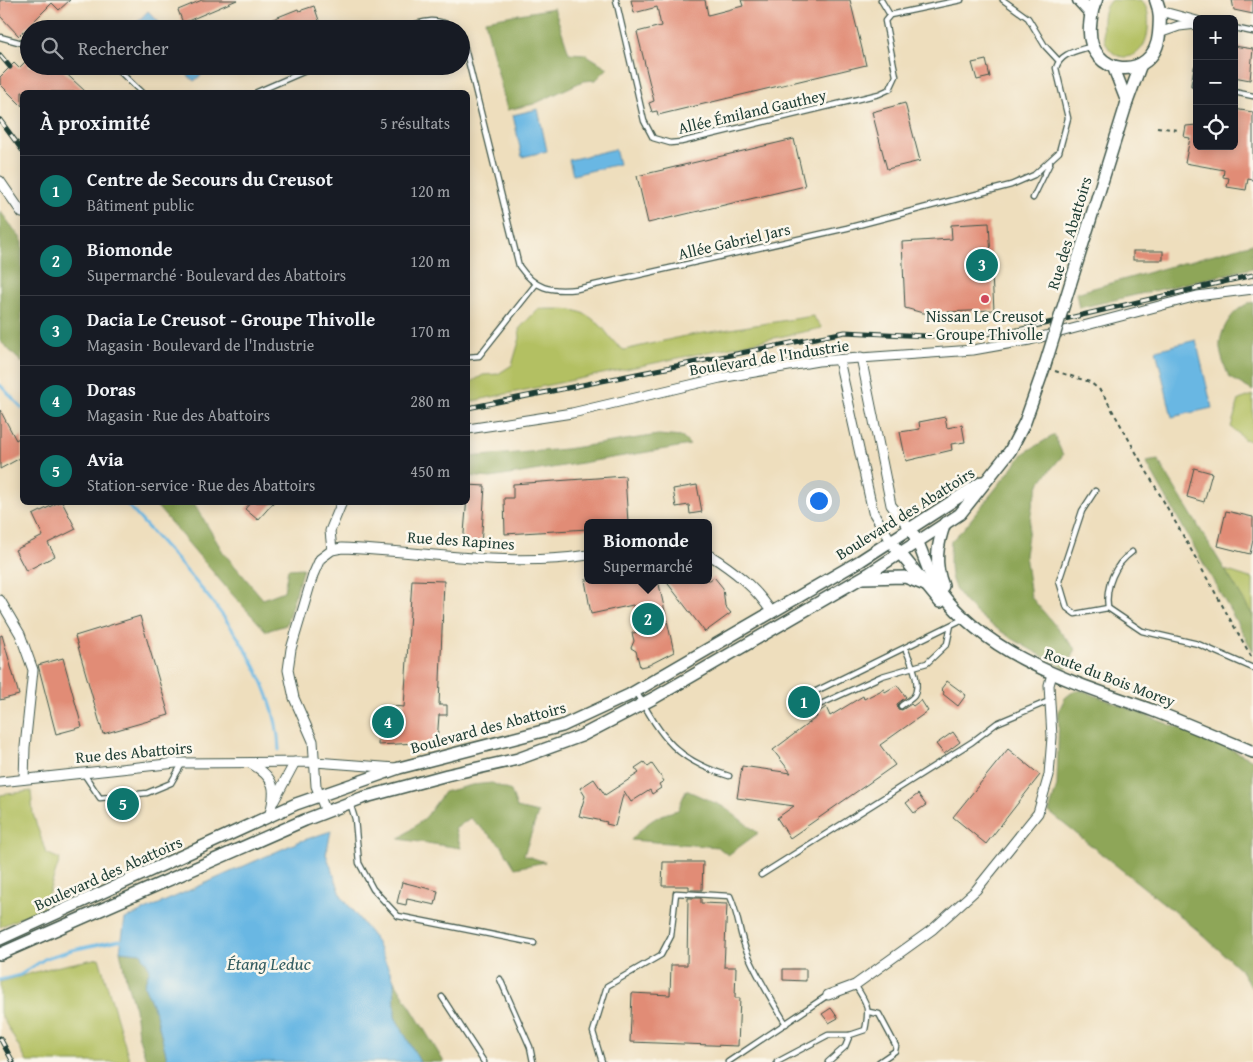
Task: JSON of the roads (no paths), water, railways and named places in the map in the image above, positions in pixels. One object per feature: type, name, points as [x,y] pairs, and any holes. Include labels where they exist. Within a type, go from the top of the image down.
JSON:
[{"type":"main road","points":[[1079,0],[1091,13]]},
{"type":"main road","points":[[1096,0],[1091,13],[1090,32],[1092,46],[1100,58],[1113,66],[1127,68],[1141,64],[1152,55],[1157,46],[1159,33],[1158,6]]},
{"type":"street","points":[[1158,6],[1193,21]]},
{"type":"street","points":[[1159,33],[1193,24]]},
{"type":"street","name":"Rue des Abattoirs","points":[[988,479],[1010,451],[1025,422],[1044,368],[1127,102],[1141,64]]},
{"type":"street","points":[[1113,66],[1127,102]]},
{"type":"street","points":[[0,181],[20,210]]},
{"type":"street","name":"Boulevard de l'Industrie","points":[[470,429],[572,413],[720,378],[839,360],[973,350],[1030,340],[1197,296],[1253,289]]},
{"type":"street","points":[[861,358],[891,505],[910,529]]},
{"type":"street","points":[[839,360],[873,512],[891,541]]},
{"type":"street","name":"Boulevard des Abattoirs","points":[[0,939],[269,817],[318,797],[399,768],[562,726],[636,691],[772,613],[891,541],[988,479]]},
{"type":"street","name":"Boulevard des Abattoirs","points":[[0,954],[150,887],[326,812],[350,803],[447,775],[518,759],[581,736],[643,704],[861,578],[960,514],[988,479]]},
{"type":"street","points":[[326,812],[318,797],[314,778],[315,762],[311,735],[294,698],[288,670],[291,648],[313,575],[320,559],[332,550],[330,531],[341,505]]},
{"type":"street","name":"Route du Bois Morey","points":[[945,523],[937,552],[937,565],[950,602]]},
{"type":"street","name":"Route du Bois Morey","points":[[910,529],[938,589],[974,627],[1011,654],[1052,674],[1183,722],[1253,752]]},
{"type":"street","name":"Route du Bois Morey","points":[[891,541],[925,585],[949,612],[964,618]]},
{"type":"street","name":"Rue des Rapines","points":[[332,550],[363,548],[500,559],[558,560],[584,556]]},
{"type":"street","points":[[712,557],[730,568],[762,596],[772,613]]},
{"type":"street","points":[[861,578],[905,578],[925,585]]},
{"type":"street","points":[[0,600],[20,634],[33,670],[24,779]]},
{"type":"street","points":[[828,995],[854,985],[933,929],[976,890],[1038,813],[1049,775],[1052,737],[1049,685],[1052,674]]},
{"type":"street","points":[[247,762],[266,772],[270,778],[273,803]]},
{"type":"street","points":[[269,817],[273,803],[295,762]]},
{"type":"street","name":"Rue des Abattoirs","points":[[0,782],[183,763],[315,762],[399,768]]},
{"type":"lane","name":"Allée Émiland Gauthey","points":[[616,0],[644,121],[653,138],[670,143],[861,99],[890,89],[896,76],[885,21],[890,15]]},
{"type":"lane","points":[[881,0],[890,15],[961,0]]},
{"type":"lane","points":[[1003,0],[1028,18],[1045,46],[1058,60],[1063,56],[1092,46]]},
{"type":"lane","points":[[1238,29],[1253,32]]},
{"type":"lane","points":[[0,37],[20,42]]},
{"type":"lane","name":"Allée Gabriel Jars","points":[[536,284],[549,290],[577,289],[847,228],[1011,185],[1034,175],[1059,152],[1068,118],[1056,68],[1058,60]]},
{"type":"lane","points":[[470,68],[519,266],[528,279],[536,284],[479,356],[470,357]]},
{"type":"lane","points":[[123,75],[139,90]]},
{"type":"lane","points":[[262,90],[296,75]]},
{"type":"lane","points":[[1238,93],[1253,96]]},
{"type":"lane","points":[[1033,198],[1046,176],[1052,160]]},
{"type":"lane","points":[[1095,491],[1082,511],[1059,581],[1067,608],[1075,614],[1108,608],[1142,631],[1198,644],[1253,668]]},
{"type":"lane","points":[[1108,608],[1106,593],[1120,560],[1132,552]]},
{"type":"lane","points":[[951,625],[947,644],[927,663],[882,676],[810,709],[806,696],[964,618]]},
{"type":"lane","points":[[901,706],[914,696],[916,685],[913,667],[905,648]]},
{"type":"lane","points":[[636,691],[669,743],[688,760],[705,769],[729,776]]},
{"type":"lane","points":[[761,875],[956,752],[997,723],[1050,700]]},
{"type":"lane","points":[[84,773],[100,798],[147,793],[171,783],[183,763]]},
{"type":"lane","points":[[350,803],[355,819],[359,863],[373,889],[398,916],[534,943]]},
{"type":"lane","points":[[602,1062],[593,1032],[607,986],[661,955],[671,936],[676,893],[730,896],[738,915],[746,950],[764,987],[786,1024]]},
{"type":"lane","points":[[500,979],[530,1047],[534,1062]]},
{"type":"lane","points":[[777,1062],[828,1035],[850,1035],[865,1030],[869,1012],[866,1002],[854,985]]},
{"type":"lane","points":[[728,1062],[828,995]]},
{"type":"lane","points":[[442,997],[484,1062]]},
{"type":"lane","points":[[869,1012],[879,1014],[896,1046],[895,1051],[879,1062]]},
{"type":"lane","points":[[828,1062],[845,1047],[850,1035]]},
{"type":"water","points":[[148,11],[157,20],[139,20]]},
{"type":"water","points":[[188,75],[202,75],[194,81]]},
{"type":"water","points":[[538,109],[547,151],[522,157],[513,115]]},
{"type":"water","points":[[615,149],[619,164],[573,175],[569,160]]},
{"type":"water","points":[[1196,340],[1212,408],[1172,417],[1156,350]]},
{"type":"water","name":"Étang Leduc","points":[[331,831],[326,854],[342,897],[375,939],[394,980],[395,1017],[420,1062],[168,1062],[156,1014],[144,985],[150,969],[141,953],[120,951],[125,919],[298,842]]},
{"type":"waterway","points":[[0,385],[20,406]]},
{"type":"waterway","points":[[128,505],[199,585],[245,648],[262,681],[274,715],[279,750]]},
{"type":"waterway","points":[[0,980],[20,975],[46,958],[72,950],[119,940],[123,941]]},
{"type":"railway","points":[[0,55],[10,67]]},
{"type":"railway","points":[[0,120],[20,147]]},
{"type":"railway","points":[[470,408],[845,332],[926,336],[1005,333],[1253,275]]},
{"type":"railway","points":[[0,1038],[13,1062]]},
{"type":"place","name":"Dacia Le Creusot - Groupe Thivolle","points":[[982,265]]},
{"type":"place","name":"Nissan Le Creusot - Groupe Thivolle","points":[[985,299]]},
{"type":"place","name":"Biomonde","points":[[648,619]]},
{"type":"place","name":"Centre de Secours du Creusot","points":[[804,702]]},
{"type":"place","name":"Doras","points":[[388,722]]},
{"type":"place","name":"Avia","points":[[123,804]]}]
